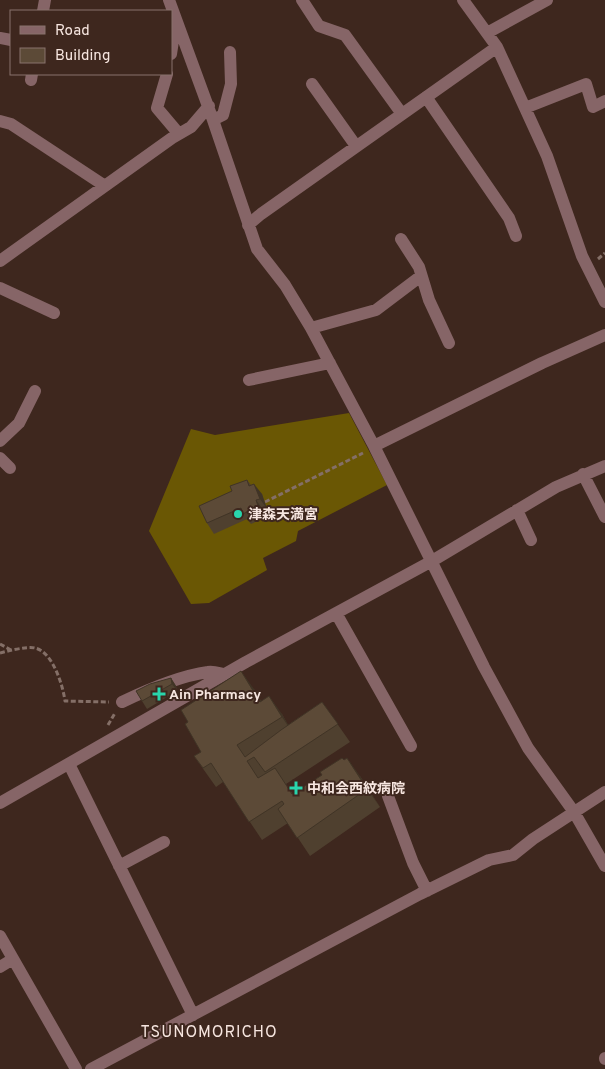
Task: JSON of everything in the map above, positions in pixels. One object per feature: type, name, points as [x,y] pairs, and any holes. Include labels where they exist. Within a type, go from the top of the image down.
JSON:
[{"type":"street","points":[[169,0],[214,120],[257,249],[285,285],[311,328],[374,446],[480,658],[528,748],[574,812],[605,866]]},
{"type":"street","points":[[302,0],[318,26],[345,34],[402,114]]},
{"type":"street","points":[[463,0],[497,47],[547,156],[582,256],[605,302]]},
{"type":"street","points":[[487,33],[547,0]]},
{"type":"street","points":[[172,47],[176,18]]},
{"type":"street","points":[[248,225],[497,47]]},
{"type":"street","points":[[214,120],[223,115],[231,84],[230,52]]},
{"type":"street","points":[[167,75],[157,108],[178,134]]},
{"type":"street","points":[[312,84],[356,146]]},
{"type":"street","points":[[525,108],[586,84],[593,107],[605,101]]},
{"type":"street","points":[[426,97],[509,218],[516,236]]},
{"type":"street","points":[[0,261],[178,134],[191,127],[208,106]]},
{"type":"street","points":[[0,121],[11,124],[105,186]]},
{"type":"street","points":[[401,239],[419,267],[429,300],[449,343]]},
{"type":"street","points":[[311,328],[376,310],[421,276]]},
{"type":"street","points":[[0,288],[54,314]]},
{"type":"street","points":[[374,446],[542,363],[605,335]]},
{"type":"street","points":[[249,380],[330,363]]},
{"type":"street","points":[[0,441],[19,424],[35,392]]},
{"type":"street","points":[[0,458],[10,468]]},
{"type":"street","points":[[0,803],[224,674],[432,561],[556,487],[605,466]]},
{"type":"street","points":[[583,474],[605,516]]},
{"type":"street","points":[[517,510],[531,540]]},
{"type":"street","points":[[336,613],[411,746]]},
{"type":"street","points":[[122,702],[148,690],[178,680],[210,672],[224,674]]},
{"type":"street","points":[[69,764],[193,1015]]},
{"type":"street","points":[[91,1069],[427,891],[489,860],[513,855],[605,792]]},
{"type":"street","points":[[388,796],[413,863],[427,891]]},
{"type":"street","points":[[119,866],[164,842]]},
{"type":"street","points":[[0,936],[76,1069]]},
{"type":"street","points":[[0,966],[13,959]]},
{"type":"path","points":[[265,502],[374,446]]},
{"type":"path","points":[[0,644],[12,650]]},
{"type":"path","points":[[0,653],[36,648],[48,656],[63,687],[65,701],[122,702]]},
{"type":"path","points":[[102,744],[102,734],[122,702]]},
{"type":"shaded area","points":[[349,413],[387,485],[298,531],[296,541],[263,558],[267,570],[209,603],[191,604],[149,531],[191,429],[215,435]]},
{"type":"building","points":[[247,480],[249,486],[254,484],[260,499],[256,500],[258,506],[243,514],[241,508],[207,523],[199,506],[232,491],[230,486]]},
{"type":"building","points":[[241,671],[260,702],[269,696],[282,717],[237,745],[245,757],[322,702],[338,724],[265,772],[254,757],[247,761],[258,778],[275,768],[292,794],[322,775],[320,772],[342,758],[344,760],[347,758],[367,789],[297,838],[278,809],[284,804],[282,801],[249,822],[211,763],[203,768],[194,756],[201,752],[185,724],[188,722],[181,710]]},
{"type":"building","points":[[171,678],[172,684],[142,701],[136,691],[150,684]]},
{"type":"place","name":"津森天満宮","points":[[238,514]]},
{"type":"place","name":"Ain Pharmacy","points":[[159,694]]},
{"type":"place","name":"中和会西紋病院","points":[[296,788]]},
{"type":"district","name":"TSUNOMORICHO","points":[[209,1031]]}]
